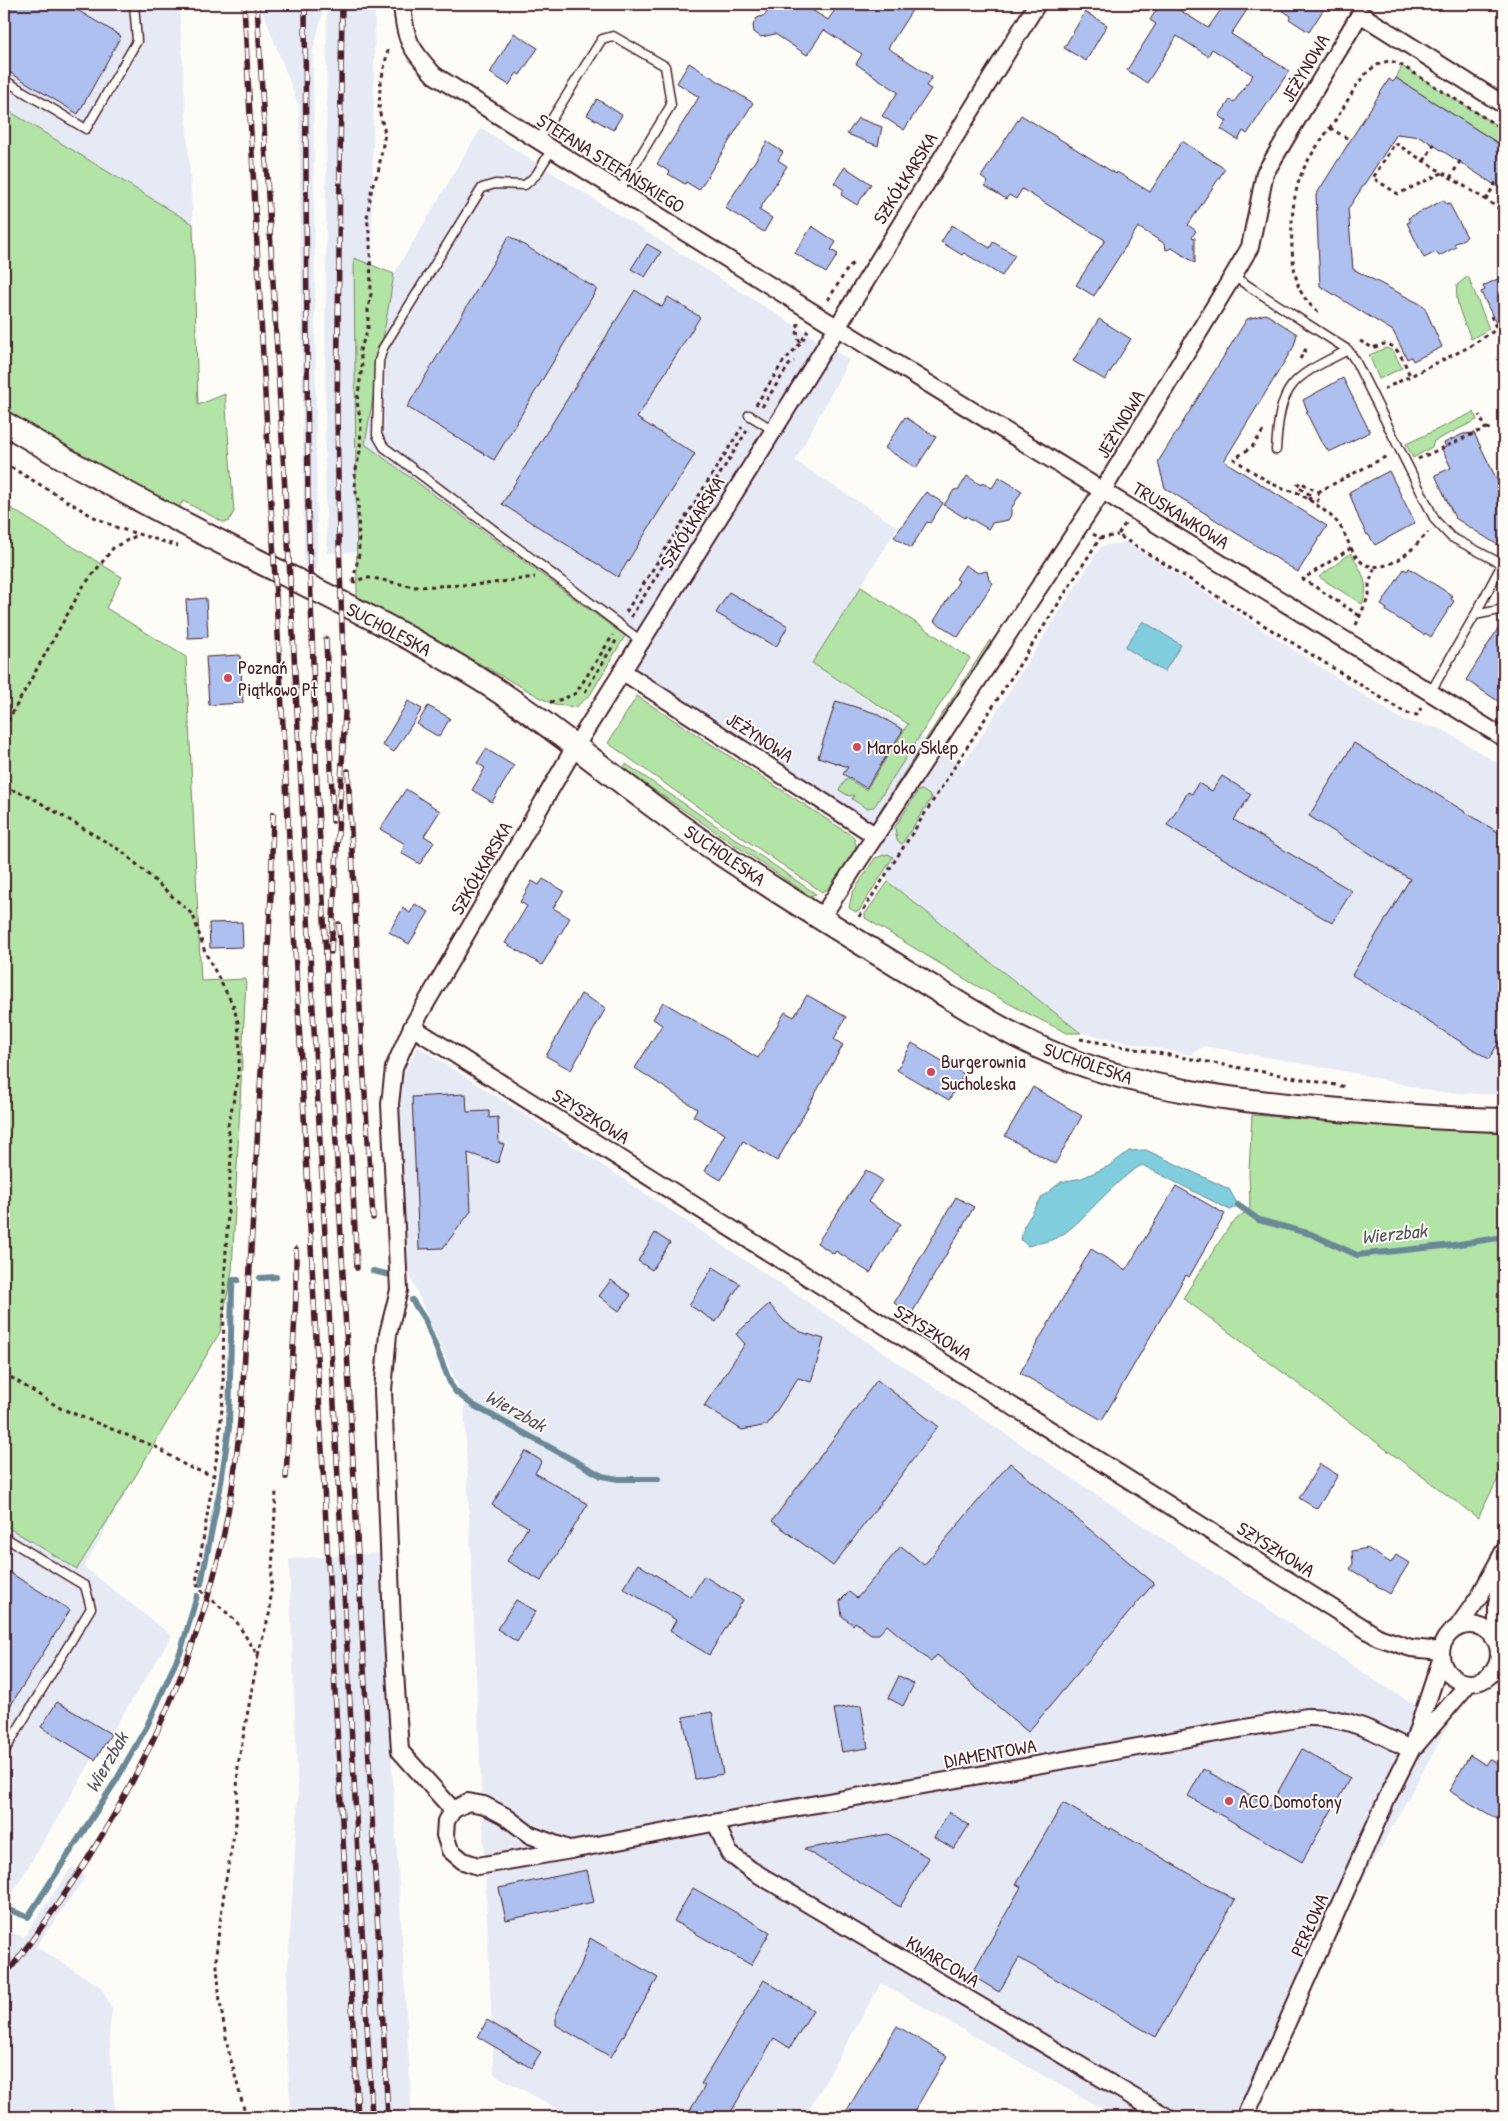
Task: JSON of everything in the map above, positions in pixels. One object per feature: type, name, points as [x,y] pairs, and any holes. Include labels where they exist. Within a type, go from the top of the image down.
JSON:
[{"type":"street","name":"STEFANA STEFAŃSKIEGO","points":[[402,4],[404,27],[412,51],[434,75],[837,326]]},
{"type":"street","name":"SZKÓŁKARSKA","points":[[453,1810],[400,1751],[392,1624],[383,1390],[388,1334],[399,1290],[390,1104],[394,1068],[412,1028],[575,747],[1037,4]]},
{"type":"street","name":"JEŻYNOWA","points":[[827,909],[1080,526],[1233,276],[1250,247],[1265,173],[1360,14],[1504,105]]},
{"type":"street","name":"TRUSKAWKOWA","points":[[837,326],[1504,738]]},
{"type":"street","name":"SUCHOLESKA","points":[[4,423],[117,489],[395,630],[483,681],[737,865],[827,909],[978,1015],[1028,1042],[1100,1070],[1174,1089],[1275,1104],[1349,1111],[1504,1120]]},
{"type":"street","name":"JEŻYNOWA","points":[[622,671],[876,836]]},
{"type":"street","name":"SZYSZKOWA","points":[[412,1028],[1378,1637],[1411,1648],[1441,1655]]},
{"type":"street","points":[[1504,1551],[1479,1597],[1457,1628],[1443,1641],[1441,1655],[1444,1669],[1450,1677],[1459,1682],[1468,1684],[1504,1675]]},
{"type":"street","points":[[1487,1678],[1498,1663],[1500,1643],[1497,1604],[1504,1567]]},
{"type":"street","points":[[1457,1628],[1466,1625],[1476,1626],[1484,1629],[1500,1643]]},
{"type":"street","name":"PERŁOWA","points":[[1245,2117],[1389,1794],[1411,1750],[1441,1655]]},
{"type":"street","name":"PERŁOWA","points":[[1411,1750],[1468,1684]]},
{"type":"street","name":"DIAMENTOWA","points":[[453,1810],[446,1821],[445,1836],[450,1850],[463,1861],[478,1866],[1307,1717],[1325,1717],[1358,1724],[1411,1750]]},
{"type":"street","points":[[453,1810],[468,1802],[484,1805],[505,1816],[530,1835],[571,1850]]},
{"type":"street","name":"KWARCOWA","points":[[716,1823],[729,1853],[751,1870],[1167,2117]]},
{"type":"lane","points":[[4,80],[86,129],[137,41],[134,4]]},
{"type":"lane","points":[[619,191],[671,105],[665,66],[613,36],[602,39],[545,145],[536,175],[525,185],[494,184],[482,188],[383,348],[379,361],[377,434],[384,447],[641,641]]},
{"type":"lane","points":[[1233,276],[1348,350],[1436,522],[1451,537],[1502,564],[1430,693]]},
{"type":"lane","points":[[1276,450],[1281,404],[1291,384],[1308,371],[1348,350]]},
{"type":"lane","points":[[752,417],[773,430]]},
{"type":"lane","points":[[1474,615],[1504,609]]},
{"type":"lane","points":[[4,1537],[85,1586],[91,1608],[4,1752]]},
{"type":"path","points":[[351,608],[352,582],[360,554],[355,481],[360,451],[361,423],[357,402],[362,368],[360,350],[368,329],[368,309],[371,294],[368,212],[372,186],[378,173],[385,133],[379,110],[380,86],[388,50]]},
{"type":"path","points":[[1322,315],[1300,289],[1292,242],[1292,220],[1298,184],[1305,167],[1358,84],[1372,67],[1391,61],[1504,130]]},
{"type":"path","points":[[1330,128],[1350,140]]},
{"type":"path","points":[[1424,161],[1436,141]]},
{"type":"path","points":[[1442,173],[1398,194],[1373,178],[1395,143],[1504,212]]},
{"type":"path","points":[[1450,178],[1462,158]]},
{"type":"path","points":[[1486,200],[1497,180]]},
{"type":"path","points":[[576,694],[622,626],[752,417],[783,362],[801,343],[848,268],[858,259]]},
{"type":"path","points":[[1491,316],[1504,345]]},
{"type":"path","points":[[801,317],[798,324],[797,337],[805,350]]},
{"type":"path","points":[[1372,395],[1467,348],[1496,328]]},
{"type":"path","points":[[1358,339],[1373,348],[1386,344],[1392,347],[1402,358],[1410,376]]},
{"type":"path","points":[[1303,354],[1307,347]]},
{"type":"path","points":[[585,692],[622,626],[752,417],[789,365],[800,357]]},
{"type":"path","points":[[1479,415],[1486,428]]},
{"type":"path","points":[[1407,464],[1486,428],[1491,429]]},
{"type":"path","points":[[1264,429],[1252,447],[1234,460],[1285,490],[1296,492],[1335,519],[1345,531],[1359,561],[1370,566],[1385,566],[1398,559],[1420,542],[1436,522]]},
{"type":"path","points":[[1318,492],[1392,454]]},
{"type":"path","points":[[4,463],[92,516],[118,528],[185,548]]},
{"type":"path","points":[[1308,500],[1312,496],[1298,486],[1300,482],[1318,492]]},
{"type":"path","points":[[1316,505],[1319,498],[1318,492]]},
{"type":"path","points":[[1118,536],[1134,509]]},
{"type":"path","points":[[1080,526],[1100,538],[1118,536],[1406,713],[1417,715],[1430,693]]},
{"type":"path","points":[[4,728],[82,588],[114,547],[139,535]]},
{"type":"path","points":[[859,917],[1100,538]]},
{"type":"path","points":[[1352,548],[1303,579],[1360,616],[1369,596],[1369,584],[1374,566]]},
{"type":"path","points":[[352,582],[364,578],[373,578],[414,587],[486,584],[536,577],[550,572]]},
{"type":"path","points":[[4,787],[29,796],[123,852],[193,915],[205,952],[233,1005],[238,1022],[240,1050],[237,1085],[228,1125],[231,1155],[224,1289],[223,1399],[218,1449],[212,1475],[196,1583],[204,1594],[236,1622],[258,1656]]},
{"type":"path","points":[[827,909],[859,917],[868,922]]},
{"type":"path","points":[[1076,1038],[1354,1088]]},
{"type":"path","points":[[4,1373],[60,1408],[156,1447],[188,1467],[212,1475]]},
{"type":"path","points":[[246,2117],[228,2049],[220,2002],[216,1954],[225,1885],[236,1823],[238,1765],[258,1668],[258,1656],[270,1612],[276,1491]]},
{"type":"shaded area","points":[[4,4],[179,4],[193,224],[4,108]]},
{"type":"shaded area","points":[[260,4],[325,4],[313,50],[317,570],[307,568],[304,564],[299,106]]},
{"type":"shaded area","points":[[327,4],[375,4],[369,417],[394,274],[481,128],[849,360],[795,461],[898,527],[812,663],[963,765],[1101,546],[1126,542],[1404,721],[1442,729],[1504,767],[1504,1095],[1435,1092],[1354,1073],[1204,1046],[1191,1055],[1082,1033],[888,882],[872,828],[635,690],[625,636],[364,552],[327,553],[325,469]]},
{"type":"shaded area","points":[[418,1047],[557,1135],[1385,1687],[1449,1724],[1232,2117],[1116,2117],[881,1983],[805,2117],[573,2117],[494,2074],[464,1400],[407,1269],[397,1085]]},
{"type":"shaded area","points":[[4,1394],[136,1475],[84,1567],[172,1636],[113,1730],[107,1735],[4,1907]]},
{"type":"shaded area","points":[[380,1553],[412,2117],[291,2117],[285,2018],[298,1800],[289,1559]]},
{"type":"shaded area","points":[[72,1867],[85,1877],[36,1947],[101,1987],[112,2009],[109,2033],[115,2117],[4,2117],[4,1927],[23,1938]]},
{"type":"green space","points":[[1402,66],[1504,130],[1504,147],[1396,78]]},
{"type":"green space","points":[[4,108],[193,224],[198,405],[225,394],[234,512],[228,522],[223,522],[183,501],[179,508],[105,470],[4,411]]},
{"type":"green space","points":[[354,258],[394,274],[365,444],[625,636],[590,695],[576,707],[554,705],[357,596]]},
{"type":"green space","points":[[1468,276],[1489,329],[1471,339],[1460,312],[1456,292],[1457,285]]},
{"type":"green space","points":[[1386,348],[1393,351],[1402,368],[1379,379],[1369,355]]},
{"type":"green space","points":[[1474,412],[1477,420],[1434,441],[1432,447],[1413,458],[1406,444]]},
{"type":"green space","points":[[4,504],[122,577],[106,608],[186,657],[201,981],[246,979],[232,1271],[220,1332],[136,1475],[77,1569],[4,1525]]},
{"type":"green space","points":[[1351,553],[1364,578],[1365,597],[1362,604],[1319,577]]},
{"type":"green space","points":[[861,587],[970,658],[874,807],[866,808],[852,799],[854,795],[849,796],[839,790],[847,778],[866,790],[908,724],[812,663]]},
{"type":"green space","points":[[990,640],[991,647],[885,809],[879,812]]},
{"type":"green space","points":[[637,696],[854,837],[856,846],[854,851],[834,884],[822,892],[608,743]]},
{"type":"green space","points":[[626,764],[816,894],[810,896],[623,769]]},
{"type":"green space","points":[[922,790],[932,797],[902,844],[897,841],[895,827],[918,791]]},
{"type":"green space","points":[[888,854],[893,857],[859,911],[856,912],[849,908],[852,894],[875,858]]},
{"type":"green space","points":[[888,882],[1081,1033],[1067,1033],[1019,1009],[970,982],[865,918],[865,914]]},
{"type":"green space","points":[[1252,1115],[1504,1133],[1504,1467],[1478,1518],[1183,1298],[1231,1224],[1250,1208],[1249,1171]]},
{"type":"water","points":[[1143,621],[1181,645],[1164,672],[1125,647]]},
{"type":"water","points":[[1146,1150],[1229,1189],[1238,1205],[1230,1210],[1142,1165],[1121,1180],[1062,1235],[1028,1246],[1021,1240],[1024,1226],[1042,1197],[1061,1182],[1082,1178],[1109,1166],[1129,1151]]},
{"type":"building","points":[[4,4],[67,4],[121,36],[78,114],[4,69]]},
{"type":"building","points":[[773,4],[802,4],[828,20],[839,4],[916,4],[888,48],[932,77],[926,86],[931,89],[904,130],[882,116],[898,92],[856,64],[862,54],[824,30],[807,55],[775,34],[761,37],[754,32],[753,25],[757,18],[765,15]]},
{"type":"building","points":[[1160,4],[1170,4],[1208,28],[1225,4],[1251,4],[1231,34],[1289,71],[1247,134],[1243,131],[1238,140],[1221,129],[1227,121],[1219,116],[1230,100],[1234,102],[1253,75],[1212,49],[1208,56],[1177,36],[1147,83],[1127,70],[1156,24],[1150,20]]},
{"type":"building","points":[[1273,4],[1327,4],[1309,32],[1289,19],[1291,16]]},
{"type":"building","points":[[1085,12],[1107,25],[1086,61],[1064,48]]},
{"type":"building","points":[[514,33],[538,48],[520,75],[517,73],[509,85],[490,73]]},
{"type":"building","points":[[689,63],[753,103],[699,190],[668,174],[670,172],[657,164],[699,97],[677,83]]},
{"type":"building","points":[[1396,78],[1504,147],[1504,191],[1421,137],[1397,134],[1348,209],[1353,269],[1424,306],[1442,347],[1413,361],[1411,357],[1407,359],[1393,331],[1320,286],[1316,195],[1389,79],[1393,82]]},
{"type":"building","points":[[597,99],[622,115],[613,130],[587,115]]},
{"type":"building","points":[[1021,115],[1116,174],[1117,172],[1150,192],[1182,141],[1225,169],[1188,225],[1196,231],[1192,237],[1195,238],[1195,263],[1172,248],[1166,250],[1165,244],[1138,227],[1094,296],[1076,285],[1105,240],[1022,189],[1016,199],[1009,195],[1006,199],[985,186],[988,182],[981,177]]},
{"type":"building","points":[[858,118],[882,127],[878,146],[847,134]]},
{"type":"building","points":[[767,142],[783,152],[778,160],[787,166],[759,210],[772,218],[764,232],[725,208]]},
{"type":"building","points":[[845,167],[871,184],[857,205],[841,195],[844,190],[834,183]]},
{"type":"building","points":[[1444,200],[1446,204],[1449,203],[1467,237],[1454,244],[1456,247],[1439,256],[1436,252],[1424,258],[1407,223],[1410,222],[1408,218]]},
{"type":"building","points":[[952,225],[990,248],[993,242],[1015,255],[1002,276],[964,253],[962,255],[941,242]]},
{"type":"building","points":[[812,226],[836,242],[831,250],[838,254],[826,273],[795,253]]},
{"type":"building","points":[[509,236],[597,289],[494,460],[407,407]]},
{"type":"building","points":[[647,244],[661,252],[645,277],[631,269]]},
{"type":"building","points":[[1504,276],[1504,340],[1481,292],[1485,290],[1483,286]]},
{"type":"building","points":[[635,290],[662,307],[668,297],[700,317],[637,418],[695,454],[618,577],[502,504]]},
{"type":"building","points":[[1266,314],[1297,334],[1294,346],[1224,461],[1327,526],[1298,572],[1165,488],[1158,462],[1247,319]]},
{"type":"building","points":[[1099,319],[1131,339],[1105,380],[1073,361]]},
{"type":"building","points":[[1343,378],[1370,432],[1329,452],[1321,442],[1306,412],[1308,412],[1303,400]]},
{"type":"building","points":[[905,417],[936,437],[916,468],[885,448]]},
{"type":"building","points":[[1474,433],[1498,482],[1504,486],[1504,549],[1455,518],[1435,475],[1451,468],[1442,449],[1446,447],[1444,443],[1463,434]]},
{"type":"building","points":[[1389,471],[1415,523],[1375,545],[1367,535],[1359,519],[1349,492]]},
{"type":"building","points":[[967,476],[981,485],[982,483],[992,488],[999,477],[1022,491],[1011,509],[1011,515],[1008,520],[992,523],[988,529],[944,505],[954,490],[959,489]]},
{"type":"building","points":[[926,492],[943,503],[930,523],[927,522],[911,548],[894,537]]},
{"type":"building","points":[[965,565],[978,573],[987,571],[989,580],[993,583],[958,637],[934,621],[959,581],[956,579]]},
{"type":"building","points":[[1409,568],[1453,596],[1451,599],[1454,601],[1431,637],[1425,633],[1424,635],[1386,611],[1387,609],[1381,605],[1404,569],[1407,571]]},
{"type":"building","points":[[729,592],[788,626],[776,647],[716,613]]},
{"type":"building","points":[[206,598],[208,637],[188,638],[186,600]]},
{"type":"building","points":[[1504,619],[1504,705],[1466,680]]},
{"type":"building","name":"Poznań Piątkowo Pt","points":[[240,655],[243,703],[209,705],[206,657]]},
{"type":"building","points":[[408,701],[422,709],[394,752],[382,745]]},
{"type":"building","name":"Maroko Sklep","points":[[836,701],[875,713],[903,730],[866,788],[843,774],[848,767],[818,757]]},
{"type":"building","points":[[428,706],[450,718],[439,737],[417,724]]},
{"type":"building","points":[[1354,743],[1504,836],[1504,1033],[1489,1059],[1352,975],[1410,879],[1309,816]]},
{"type":"building","points":[[486,749],[514,766],[492,802],[472,790],[485,768],[477,763]]},
{"type":"building","points":[[1222,776],[1251,794],[1234,820],[1352,891],[1332,923],[1167,825],[1188,792],[1192,794],[1198,783],[1212,791]]},
{"type":"building","points":[[406,789],[440,811],[424,836],[434,842],[420,864],[401,853],[405,844],[380,829]]},
{"type":"building","points":[[543,879],[564,891],[553,908],[570,918],[542,965],[505,943],[527,906],[520,902],[532,881],[539,885]]},
{"type":"building","points":[[415,904],[429,912],[409,944],[389,932],[403,908],[410,913]]},
{"type":"building","points":[[242,922],[243,947],[210,948],[209,923]]},
{"type":"building","points":[[581,994],[606,1008],[571,1070],[546,1056]]},
{"type":"building","points":[[807,995],[846,1017],[834,1039],[843,1045],[777,1161],[743,1141],[721,1180],[705,1171],[725,1134],[693,1116],[697,1109],[635,1068],[662,1025],[653,1019],[663,1002],[758,1058],[785,1012],[794,1017]]},
{"type":"building","name":"Burgerownia Sucholeska","points":[[912,1043],[964,1074],[949,1100],[897,1070]]},
{"type":"building","points":[[1033,1087],[1082,1116],[1055,1164],[1005,1136]]},
{"type":"building","points":[[466,1094],[467,1112],[489,1111],[489,1118],[498,1117],[499,1143],[504,1144],[498,1163],[468,1153],[471,1211],[443,1248],[419,1249],[412,1097]]},
{"type":"building","points":[[866,1170],[882,1180],[868,1202],[901,1224],[870,1273],[836,1251],[834,1254],[817,1243]]},
{"type":"building","points":[[1176,1186],[1225,1214],[1189,1277],[1186,1275],[1102,1420],[1020,1373],[1091,1249],[1126,1270]]},
{"type":"building","points":[[956,1197],[974,1207],[912,1313],[894,1303]]},
{"type":"building","points":[[655,1233],[670,1243],[652,1270],[638,1261]]},
{"type":"building","points":[[713,1267],[740,1284],[716,1322],[689,1305]]},
{"type":"building","points":[[611,1280],[631,1295],[619,1311],[599,1296]]},
{"type":"building","points":[[769,1304],[785,1322],[801,1332],[824,1339],[811,1382],[798,1378],[767,1425],[742,1430],[704,1406],[745,1344],[736,1334]]},
{"type":"building","points":[[877,1380],[938,1426],[833,1566],[772,1521]]},
{"type":"building","points":[[525,1451],[542,1461],[535,1473],[588,1504],[541,1581],[507,1561],[528,1527],[492,1505]]},
{"type":"building","points":[[1010,1463],[1154,1583],[1028,1732],[937,1655],[931,1662],[887,1625],[879,1634],[871,1634],[855,1622],[853,1625],[842,1616],[840,1601],[849,1592],[857,1598],[901,1546],[924,1565]]},
{"type":"building","points":[[1320,1464],[1338,1475],[1317,1509],[1299,1498]]},
{"type":"building","points":[[1367,1548],[1391,1563],[1396,1555],[1409,1563],[1390,1594],[1350,1569],[1353,1563],[1352,1551]]},
{"type":"building","points":[[638,1564],[691,1597],[704,1576],[743,1600],[709,1655],[670,1631],[676,1620],[623,1588]]},
{"type":"building","points":[[4,1569],[70,1610],[4,1716]]},
{"type":"building","points":[[516,1600],[536,1611],[517,1642],[497,1629]]},
{"type":"building","points":[[899,1676],[914,1684],[903,1706],[888,1698]]},
{"type":"building","points":[[57,1702],[111,1734],[95,1760],[41,1727]]},
{"type":"building","points":[[861,1705],[868,1748],[842,1752],[834,1709]]},
{"type":"building","points":[[712,1712],[723,1774],[695,1779],[683,1717]]},
{"type":"building","points":[[1302,1749],[1350,1778],[1302,1862],[1188,1796],[1203,1769],[1270,1806]]},
{"type":"building","points":[[1470,1755],[1486,1765],[1490,1759],[1504,1768],[1504,1823],[1449,1791]]},
{"type":"building","points":[[1063,1803],[1110,1830],[1111,1828],[1235,1900],[1156,2037],[1019,1958],[999,1992],[971,1975],[1021,1887],[1016,1884]]},
{"type":"building","points":[[949,1812],[969,1825],[954,1849],[934,1837]]},
{"type":"building","points":[[888,1834],[929,1858],[900,1907],[804,1849]]},
{"type":"building","points":[[587,1870],[594,1902],[506,1920],[499,1888]]},
{"type":"building","points":[[693,1888],[770,1932],[751,1965],[674,1921]]},
{"type":"building","points":[[590,1938],[658,1978],[611,2057],[556,2025],[556,2013],[581,1965]]},
{"type":"building","points":[[764,1980],[813,2010],[790,2048],[774,2038],[728,2117],[686,2117],[705,2086],[701,2084]]},
{"type":"building","points":[[487,2020],[541,2052],[531,2068],[478,2037]]},
{"type":"building","points":[[897,2026],[947,2056],[911,2117],[843,2117]]},
{"type":"waterway","name":"Wierzbak","points":[[1238,1205],[1259,1220],[1311,1234],[1357,1255],[1453,1245],[1504,1237]]},
{"type":"waterway","name":"Wierzbak","points":[[373,1271],[391,1275]]},
{"type":"waterway","name":"Wierzbak","points":[[260,1278],[276,1277]]},
{"type":"waterway","name":"Wierzbak","points":[[201,1584],[220,1489],[229,1428],[232,1289],[233,1280],[238,1280]]},
{"type":"waterway","name":"Wierzbak","points":[[412,1300],[425,1320],[451,1385],[456,1392],[473,1405],[602,1476],[618,1479],[658,1479]]},
{"type":"waterway","name":"Wierzbak","points":[[12,1911],[28,1917],[117,1779],[147,1726],[181,1650],[197,1596]]},
{"type":"railway","points":[[244,4],[358,2117]]},
{"type":"railway","points":[[257,4],[289,560],[372,2117]]},
{"type":"railway","points":[[305,4],[308,507],[317,787],[388,2117]]},
{"type":"railway","points":[[331,952],[345,713],[337,412],[342,4]]},
{"type":"railway","points":[[326,639],[333,821]]},
{"type":"railway","points":[[348,771],[373,1218]]},
{"type":"railway","points":[[4,1977],[71,1885],[101,1838],[154,1739],[196,1634],[213,1579],[222,1541],[230,1502],[243,1385],[271,895],[273,814]]},
{"type":"railway","points":[[339,924],[357,1268]]},
{"type":"railway","points":[[286,1477],[296,1296],[296,1249]]},
{"type":"place","name":"Poznań Piątkowo Pt","points":[[228,678]]},
{"type":"place","name":"Maroko Sklep","points":[[857,747]]},
{"type":"place","name":"Burgerownia Sucholeska","points":[[931,1072]]},
{"type":"place","name":"ACO Domofony","points":[[1229,1801]]}]
